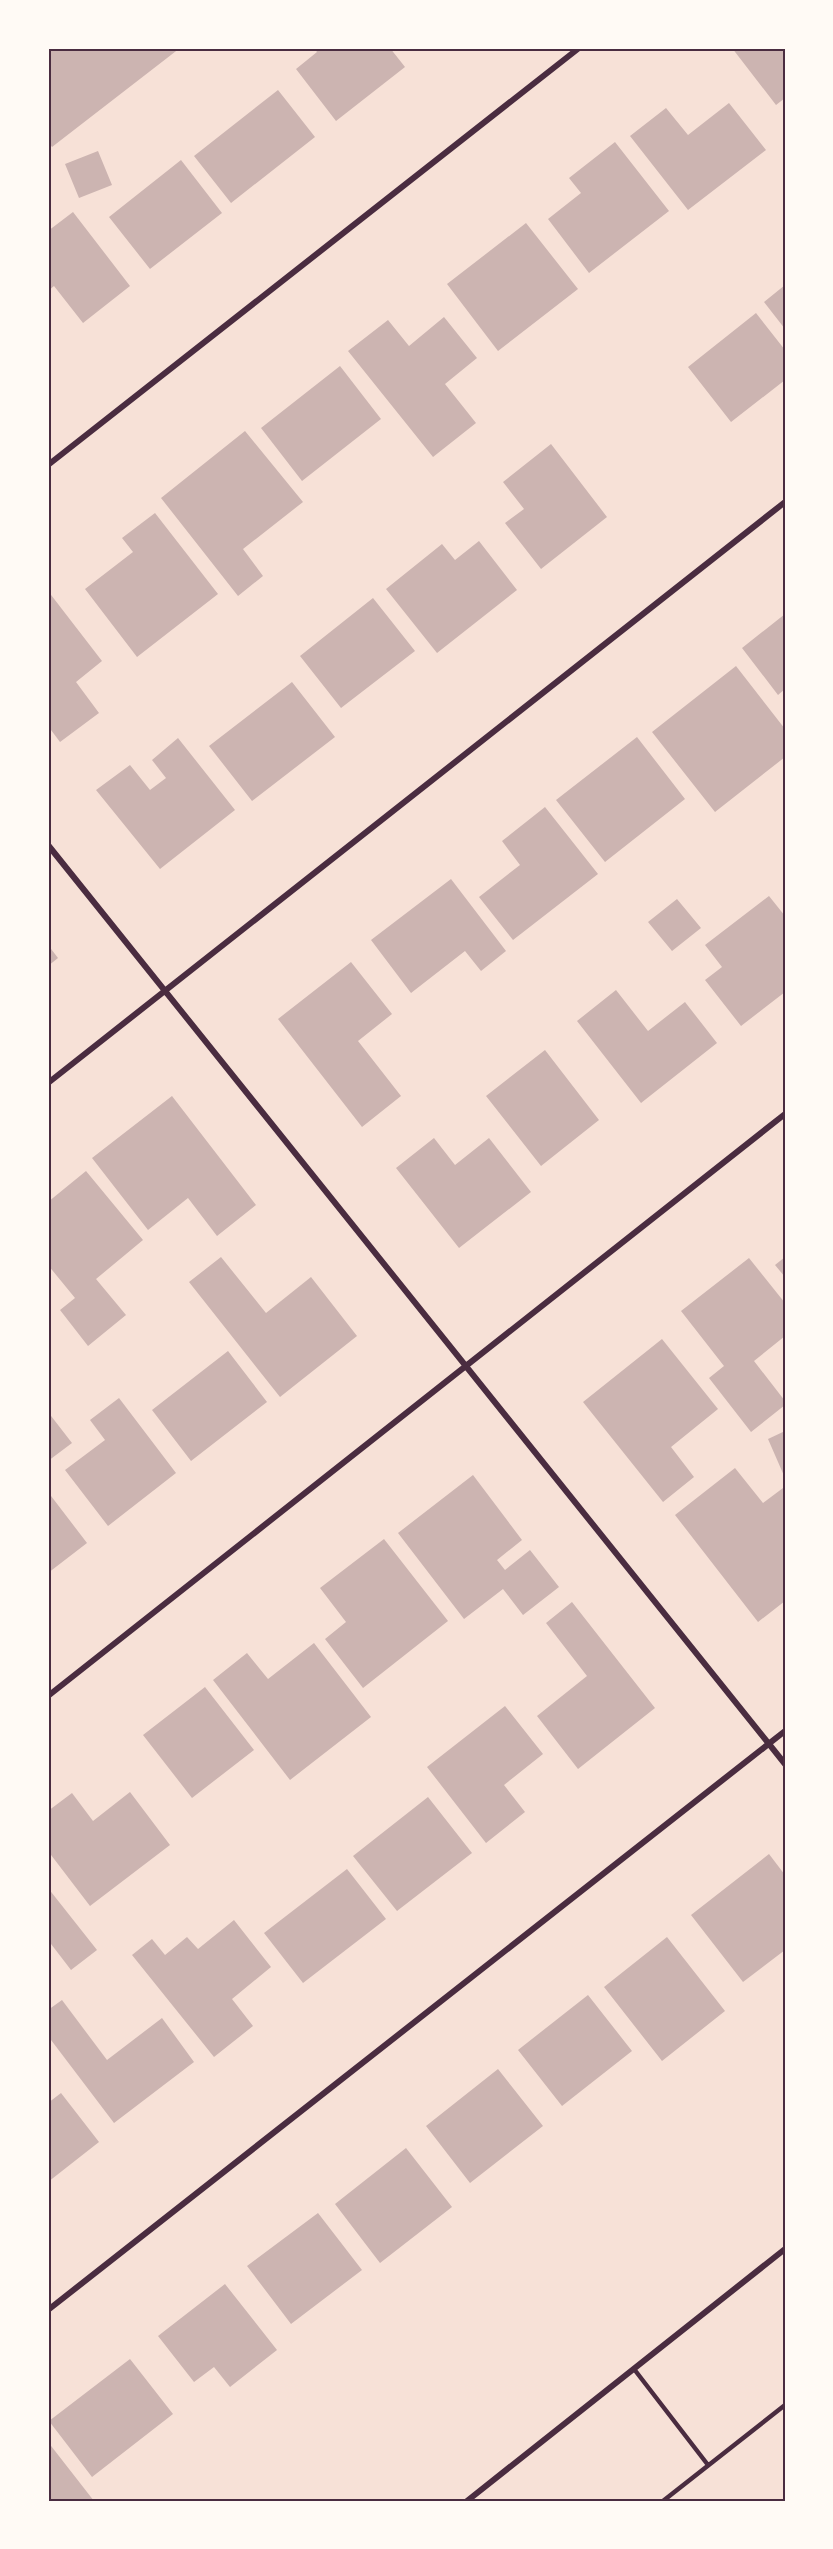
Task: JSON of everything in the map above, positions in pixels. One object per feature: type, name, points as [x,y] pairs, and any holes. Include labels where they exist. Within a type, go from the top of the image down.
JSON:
[{"type":"street","points":[[48,465],[579,48]]},
{"type":"street","points":[[48,1083],[785,502]]},
{"type":"street","points":[[48,845],[785,1764]]},
{"type":"street","points":[[48,1696],[785,1114]]},
{"type":"street","points":[[48,2310],[785,1731]]},
{"type":"street","points":[[467,2501],[785,2249]]},
{"type":"lane","points":[[634,2369],[708,2465]]},
{"type":"lane","points":[[663,2501],[785,2405]]},
{"type":"building","points":[[49,48],[180,48],[52,147],[48,142]]},
{"type":"building","points":[[314,48],[390,48],[405,67],[336,121],[296,69],[317,52]]},
{"type":"building","points":[[732,48],[785,48],[785,98],[776,105]]},
{"type":"building","points":[[278,90],[315,137],[231,203],[194,156]]},
{"type":"building","points":[[729,103],[766,150],[688,210],[630,136],[666,108],[688,135]]},
{"type":"building","points":[[615,142],[669,211],[589,273],[548,219],[581,193],[569,178]]},
{"type":"building","points":[[98,151],[112,185],[79,198],[65,164]]},
{"type":"building","points":[[181,160],[222,213],[150,269],[109,217]]},
{"type":"building","points":[[73,212],[130,286],[83,323],[54,286],[48,291],[48,231]]},
{"type":"building","points":[[526,223],[578,289],[498,351],[447,284]]},
{"type":"building","points":[[785,285],[785,329],[764,302]]},
{"type":"building","points":[[756,313],[785,350],[785,380],[731,422],[688,367]]},
{"type":"building","points":[[444,317],[477,358],[445,384],[476,423],[433,457],[348,351],[388,320],[409,346]]},
{"type":"building","points":[[340,366],[381,419],[302,481],[261,428]]},
{"type":"building","points":[[245,431],[303,502],[243,549],[263,576],[238,596],[161,498]]},
{"type":"building","points":[[551,444],[607,517],[541,569],[505,523],[524,509],[503,482]]},
{"type":"building","points":[[155,513],[218,594],[137,657],[85,589],[133,552],[122,538]]},
{"type":"building","points":[[479,541],[517,590],[437,653],[386,589],[442,544],[455,560]]},
{"type":"building","points":[[48,591],[102,661],[76,682],[99,713],[60,742],[48,726]]},
{"type":"building","points":[[373,598],[415,651],[341,708],[300,656]]},
{"type":"building","points":[[785,614],[785,689],[778,695],[742,648]]},
{"type":"building","points":[[736,666],[785,729],[785,757],[715,812],[652,732]]},
{"type":"building","points":[[292,682],[335,737],[252,801],[209,746]]},
{"type":"building","points":[[637,737],[685,799],[605,862],[556,800]]},
{"type":"building","points":[[178,738],[235,810],[160,869],[96,790],[130,765],[150,790],[166,778],[152,760]]},
{"type":"building","points":[[545,807],[598,874],[513,940],[479,897],[520,865],[502,841]]},
{"type":"building","points":[[451,879],[506,951],[481,971],[465,951],[411,993],[371,940]]},
{"type":"building","points":[[769,896],[785,916],[785,992],[741,1026],[705,980],[722,967],[705,945]]},
{"type":"building","points":[[677,899],[701,928],[672,951],[648,922]]},
{"type":"building","points":[[48,945],[58,958],[48,966]]},
{"type":"building","points":[[351,962],[392,1014],[358,1041],[401,1096],[362,1127],[278,1019]]},
{"type":"building","points":[[616,990],[648,1031],[685,1002],[717,1043],[641,1103],[577,1021]]},
{"type":"building","points":[[545,1050],[599,1120],[541,1166],[486,1096]]},
{"type":"building","points":[[172,1096],[256,1205],[217,1236],[188,1198],[148,1230],[92,1158]]},
{"type":"building","points":[[434,1138],[455,1165],[489,1138],[531,1192],[459,1248],[396,1168]]},
{"type":"building","points":[[86,1171],[143,1240],[96,1279],[126,1315],[88,1346],[60,1310],[75,1298],[48,1265],[48,1202]]},
{"type":"building","points":[[221,1257],[266,1313],[311,1277],[357,1336],[280,1397],[189,1282]]},
{"type":"building","points":[[785,1257],[785,1277],[775,1265]]},
{"type":"building","points":[[749,1258],[785,1303],[785,1336],[754,1361],[785,1401],[785,1405],[751,1432],[709,1378],[724,1366],[681,1311]]},
{"type":"building","points":[[662,1339],[718,1409],[671,1447],[694,1477],[663,1502],[583,1402]]},
{"type":"building","points":[[228,1351],[267,1402],[191,1461],[152,1410]]},
{"type":"building","points":[[119,1398],[176,1473],[108,1526],[65,1470],[105,1440],[90,1420]]},
{"type":"building","points":[[48,1412],[72,1443],[48,1461]]},
{"type":"building","points":[[785,1431],[785,1478],[768,1439]]},
{"type":"building","points":[[735,1468],[763,1503],[783,1488],[785,1491],[785,1601],[758,1622],[675,1515]]},
{"type":"building","points":[[473,1475],[522,1540],[497,1560],[505,1570],[530,1550],[559,1587],[523,1615],[503,1589],[464,1619],[398,1533]]},
{"type":"building","points":[[48,1492],[87,1543],[48,1573]]},
{"type":"building","points":[[384,1539],[448,1621],[363,1688],[325,1639],[346,1622],[320,1588]]},
{"type":"building","points":[[572,1602],[655,1708],[578,1769],[537,1716],[587,1676],[546,1623]]},
{"type":"building","points":[[314,1643],[371,1717],[290,1780],[213,1680],[247,1653],[268,1679]]},
{"type":"building","points":[[205,1687],[254,1750],[192,1798],[143,1735]]},
{"type":"building","points":[[505,1706],[543,1754],[504,1785],[525,1812],[486,1843],[427,1767]]},
{"type":"building","points":[[130,1792],[170,1845],[90,1906],[48,1851],[48,1811],[72,1793],[93,1821]]},
{"type":"building","points":[[428,1797],[472,1853],[397,1911],[353,1856]]},
{"type":"building","points":[[769,1854],[785,1875],[785,1950],[743,1982],[691,1915]]},
{"type":"building","points":[[347,1869],[386,1919],[303,1983],[264,1933]]},
{"type":"building","points":[[48,1888],[97,1950],[71,1970],[48,1940]]},
{"type":"building","points":[[234,1920],[271,1967],[232,1999],[253,2026],[214,2057],[132,1955],[152,1939],[165,1955],[187,1937],[198,1949]]},
{"type":"building","points":[[667,1937],[725,2011],[662,2061],[604,1987]]},
{"type":"building","points":[[588,1995],[632,2051],[562,2106],[518,2050]]},
{"type":"building","points":[[62,2000],[107,2060],[162,2018],[194,2062],[114,2123],[48,2036],[48,2010]]},
{"type":"building","points":[[498,2069],[543,2126],[470,2183],[426,2126]]},
{"type":"building","points":[[61,2093],[99,2142],[48,2182],[48,2103]]},
{"type":"building","points":[[406,2148],[452,2207],[380,2263],[335,2204]]},
{"type":"building","points":[[318,2213],[362,2270],[291,2324],[247,2266]]},
{"type":"building","points":[[225,2284],[277,2350],[230,2387],[214,2367],[194,2382],[158,2336]]},
{"type":"building","points":[[130,2359],[173,2414],[92,2477],[49,2421]]},
{"type":"building","points":[[48,2442],[94,2501],[48,2501]]}]
